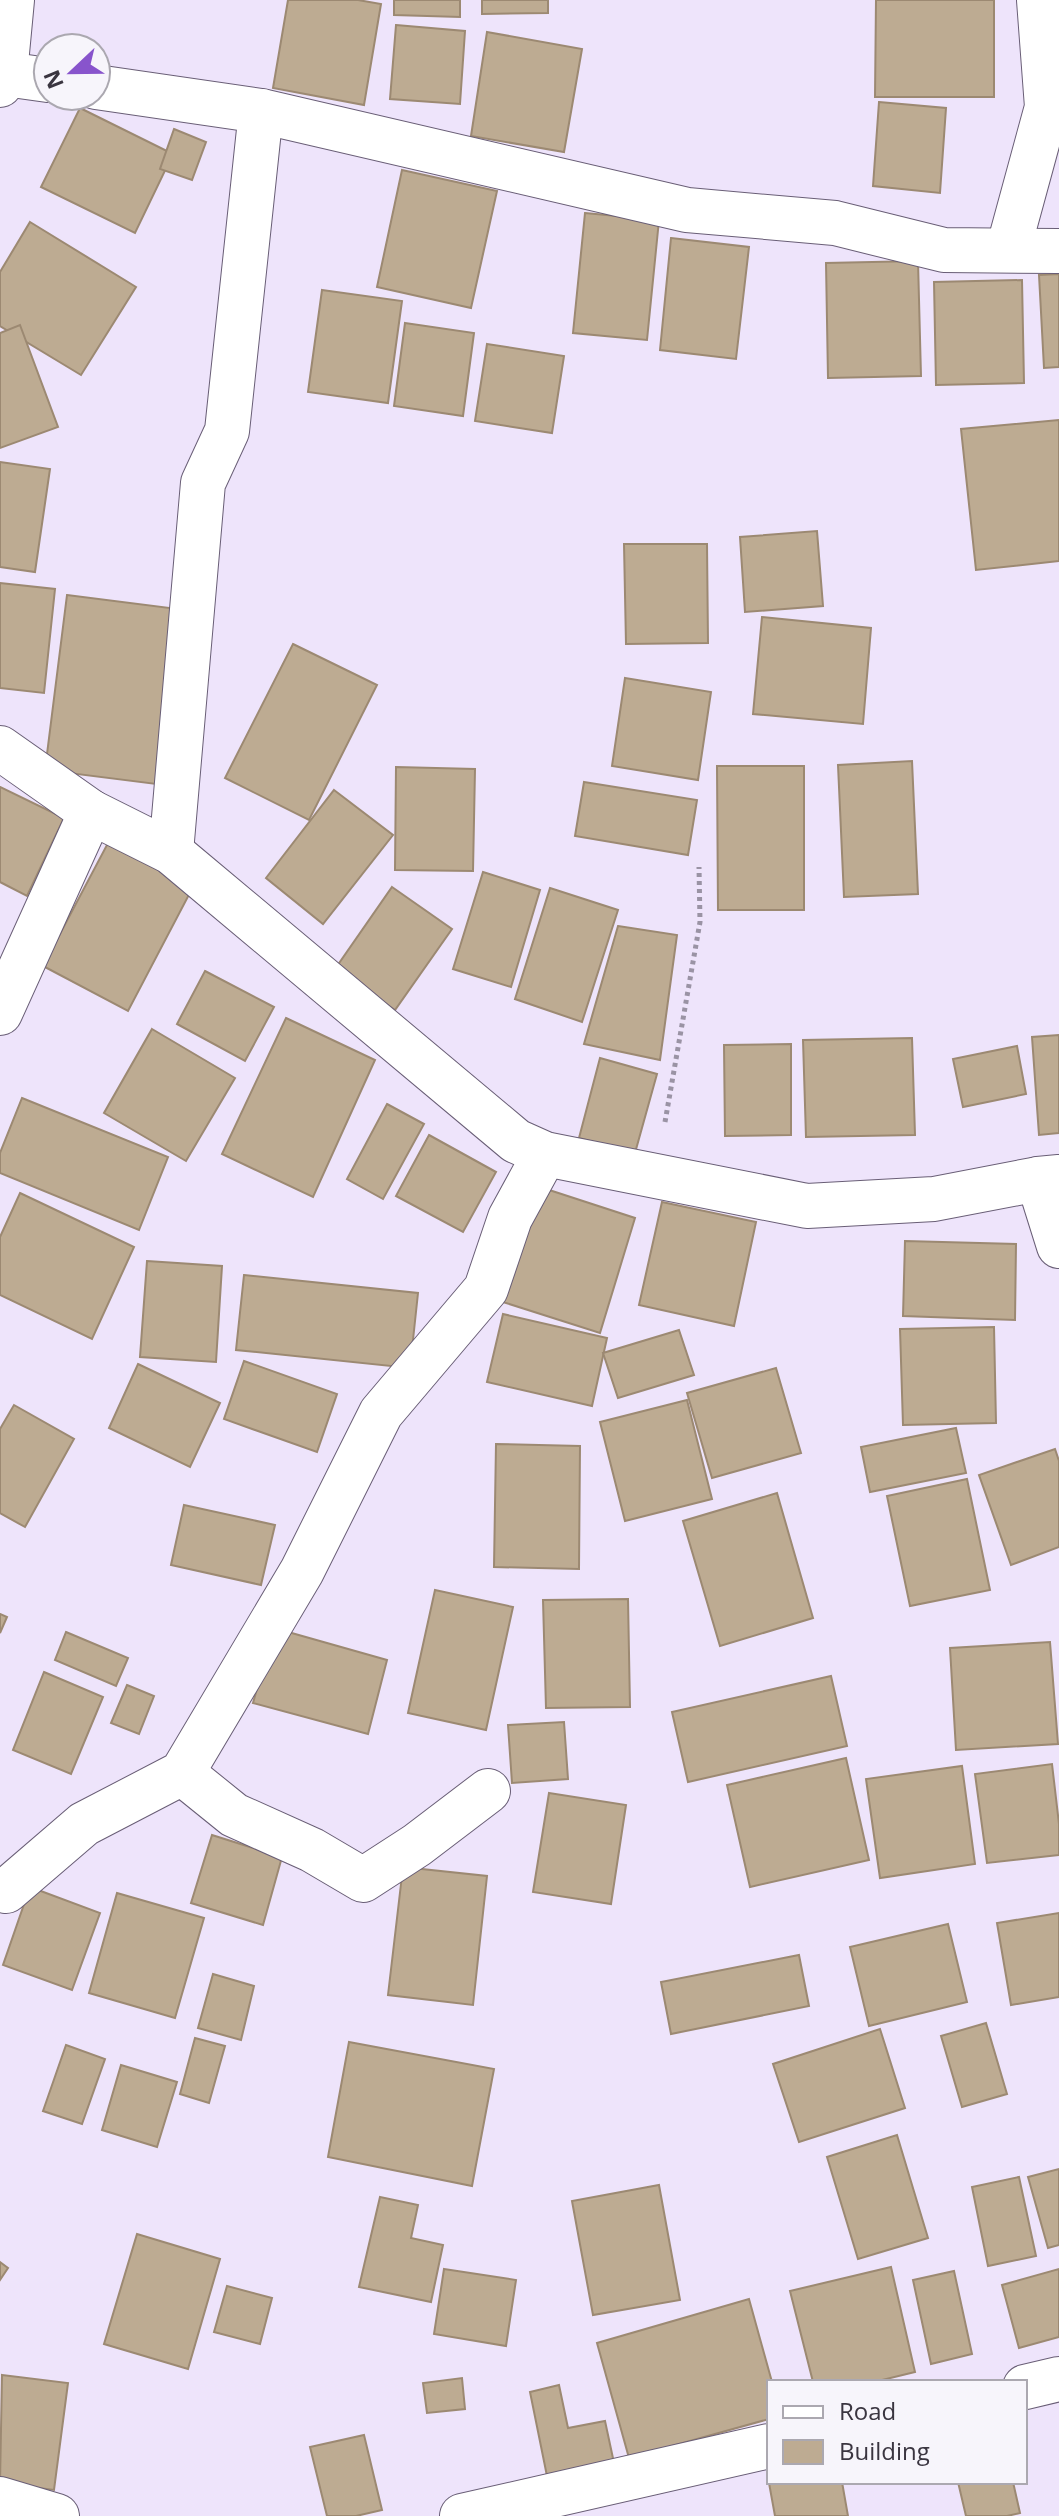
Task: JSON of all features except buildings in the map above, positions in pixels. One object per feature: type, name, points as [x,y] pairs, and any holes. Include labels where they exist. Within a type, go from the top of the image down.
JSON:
[{"type":"street","points":[[12,0],[2,79],[32,80]]},
{"type":"street","points":[[1008,250],[1047,107],[1039,0]]},
{"type":"street","points":[[112,89],[261,111],[687,210],[835,223],[944,250],[1059,251]]},
{"type":"street","points":[[171,852],[203,483],[227,431],[261,111]]},
{"type":"street","points":[[0,748],[91,812],[171,852],[516,1141],[545,1154],[807,1206],[934,1199],[1048,1178],[1059,1246]]},
{"type":"street","points":[[0,1013],[91,812]]},
{"type":"street","points":[[6,1891],[84,1824],[182,1773],[302,1571],[381,1413],[486,1289],[510,1218],[545,1154]]},
{"type":"street","points":[[182,1773],[234,1815],[312,1850],[363,1880],[417,1845],[488,1791]]},
{"type":"street","points":[[1027,2387],[1059,2379]]},
{"type":"street","points":[[462,2516],[767,2446]]},
{"type":"street","points":[[0,2499],[57,2516]]},
{"type":"path","points":[[656,1174],[700,922],[699,867]]}]
